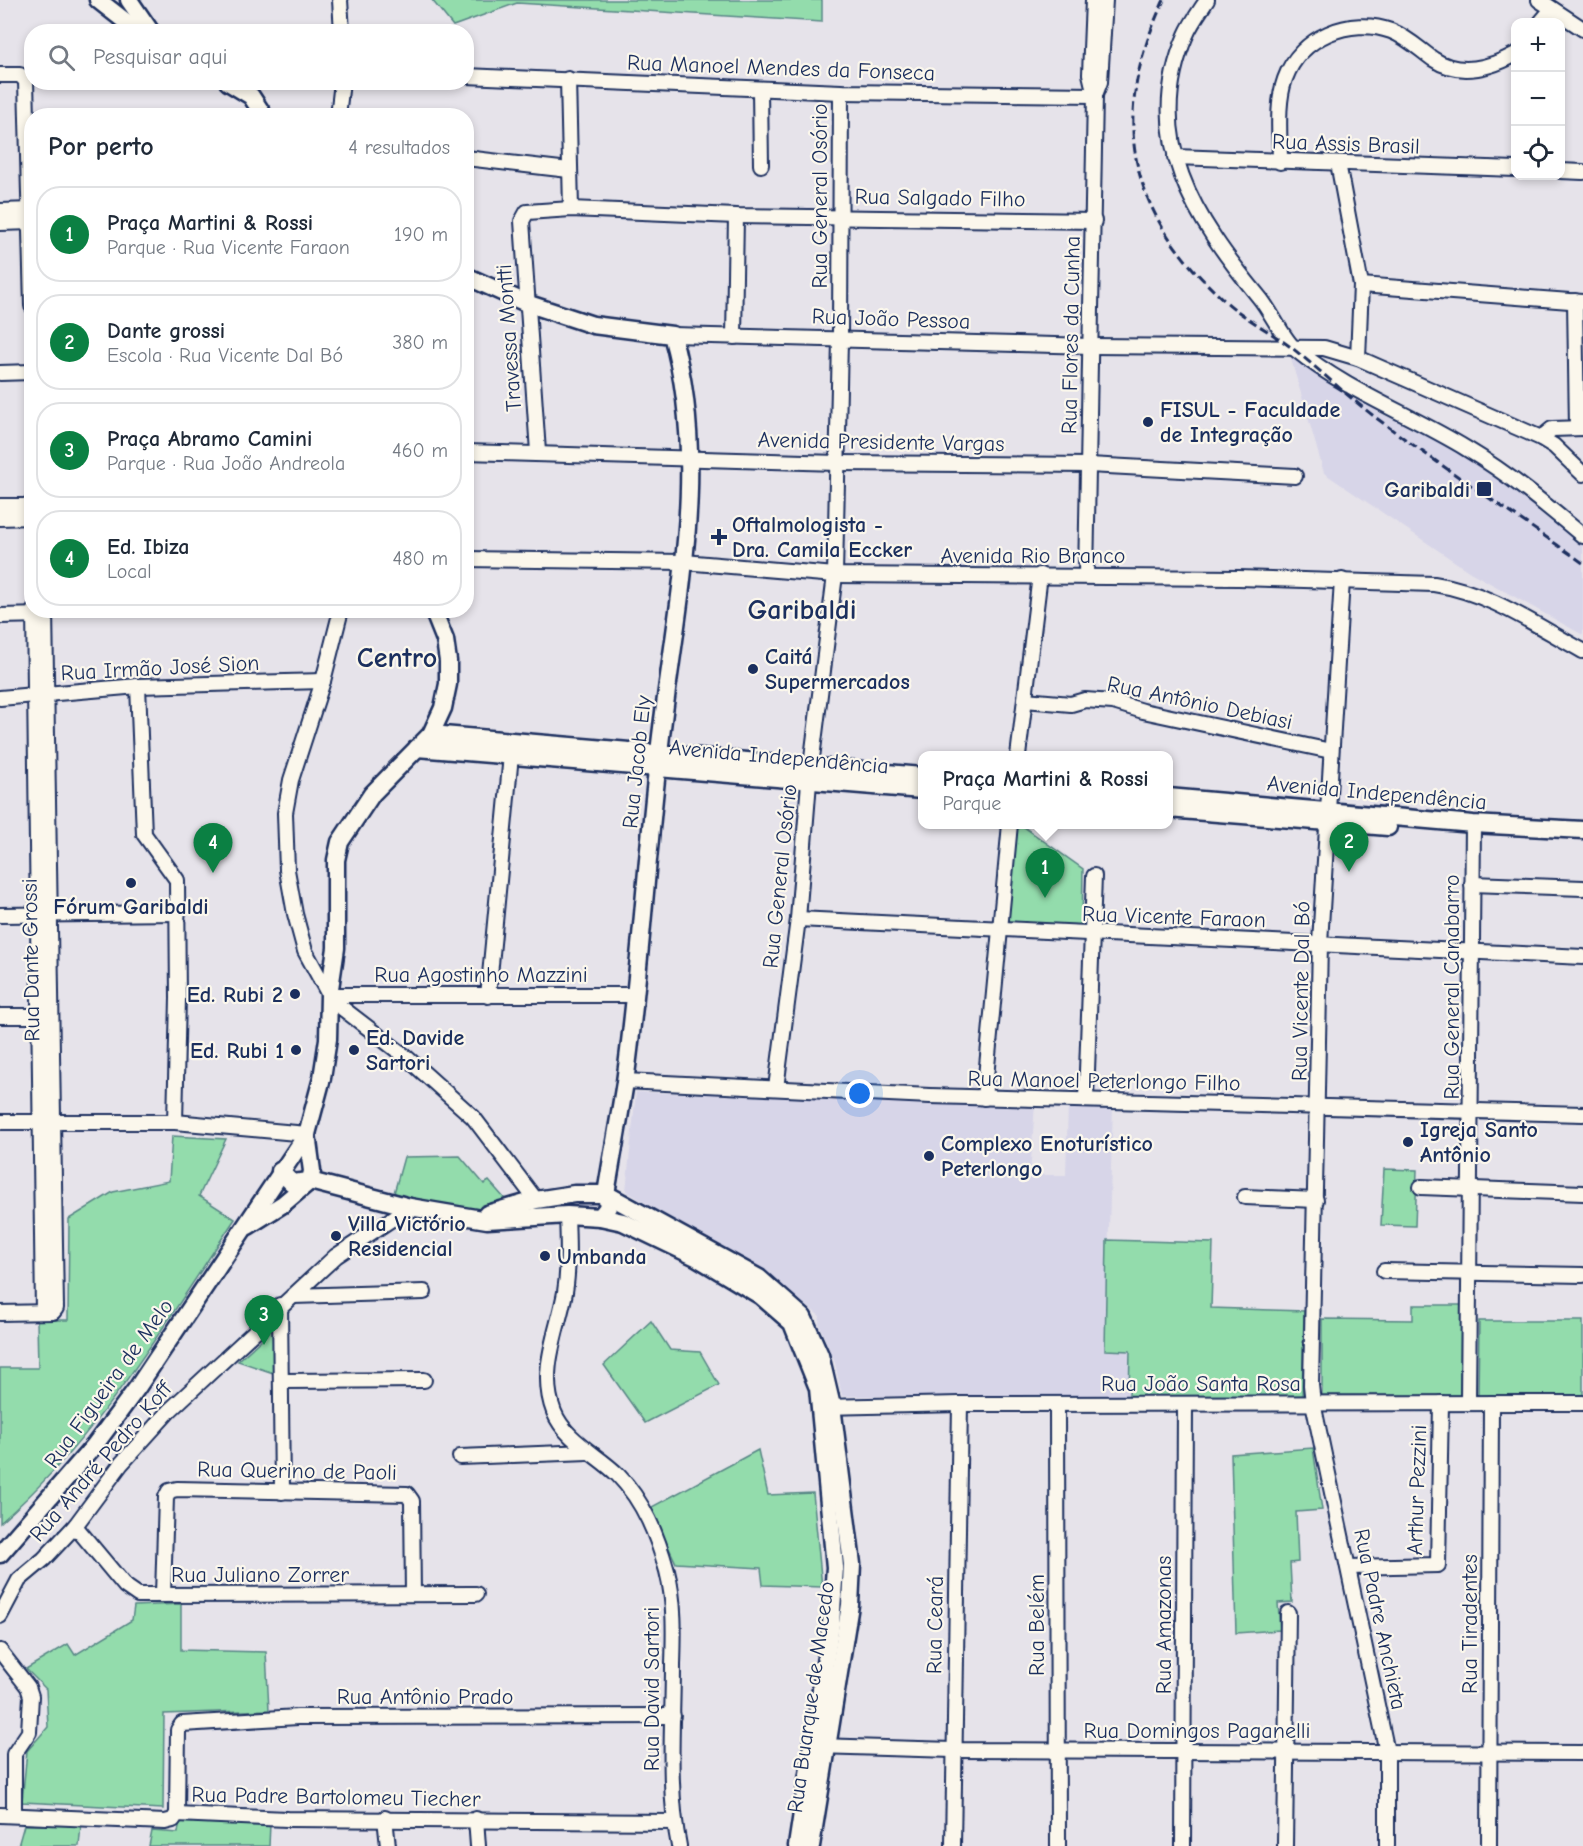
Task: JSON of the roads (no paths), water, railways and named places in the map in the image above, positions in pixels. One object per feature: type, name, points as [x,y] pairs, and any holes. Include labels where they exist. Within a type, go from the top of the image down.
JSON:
[{"type":"main road","points":[[99,0],[129,24]]},
{"type":"main road","points":[[129,0],[146,24]]},
{"type":"main road","points":[[241,90],[251,96],[259,108]]},
{"type":"main road","name":"Rua João Pessoa","points":[[474,280],[526,303],[593,325],[672,335]]},
{"type":"main road","name":"Rua Jacob Ely","points":[[600,1216],[608,1207],[606,1194],[625,1081],[658,762],[684,562],[690,459],[687,404],[682,371],[672,335]]},
{"type":"main road","points":[[283,1167],[307,1134],[322,1078],[329,996],[336,948],[336,860],[340,842],[372,794],[431,734],[443,708],[448,684],[445,640],[436,618]]},
{"type":"main road","name":"Avenida Independência","points":[[431,734],[658,762]]},
{"type":"main road","name":"Avenida Independência","points":[[417,748],[658,762],[810,774],[918,776]]},
{"type":"main road","name":"Avenida Independência","points":[[810,774],[918,789]]},
{"type":"main road","name":"Avenida Independência","points":[[1173,798],[1327,816],[1583,840]]},
{"type":"main road","name":"Avenida Independência","points":[[1173,809],[1327,816]]},
{"type":"main road","name":"Avenida Independência","points":[[1473,829],[1583,830]]},
{"type":"main road","points":[[307,1134],[312,1171],[310,1181]]},
{"type":"main road","name":"Rua Buarque de Macedo","points":[[283,1167],[306,1168],[310,1181],[410,1207],[474,1218],[494,1220],[567,1215],[600,1216],[632,1225],[696,1257],[761,1296],[792,1323],[826,1406]]},
{"type":"main road","name":"Rua Figueira de Melo","points":[[0,1554],[94,1446],[136,1388],[283,1167]]},
{"type":"main road","name":"Rua Figueira de Melo","points":[[242,1230],[284,1204],[310,1181]]},
{"type":"main road","points":[[567,1215],[565,1202],[574,1194]]},
{"type":"main road","name":"Rua Buarque de Macedo","points":[[474,1218],[536,1200],[574,1194],[606,1194],[759,1278],[773,1288],[803,1317],[820,1355],[852,1564],[850,1605],[797,1846]]},
{"type":"main road","name":"Rua Buarque de Macedo","points":[[811,1846],[819,1746]]},
{"type":"street","points":[[340,0],[342,24]]},
{"type":"street","points":[[1093,0],[1095,87]]},
{"type":"street","points":[[1095,87],[1106,0]]},
{"type":"street","points":[[1207,0],[1186,34],[1170,83],[1168,125],[1175,157],[1204,222],[1233,265],[1273,313],[1293,347],[1341,382],[1467,448],[1545,504],[1583,537]]},
{"type":"street","points":[[1539,0],[1583,29]]},
{"type":"street","points":[[1545,18],[1552,9]]},
{"type":"street","points":[[1280,162],[1281,102],[1284,79],[1296,58],[1311,43],[1328,33],[1368,26],[1389,30],[1405,38],[1435,61],[1469,69],[1486,68],[1511,56]]},
{"type":"street","points":[[0,75],[20,75],[24,79]]},
{"type":"street","name":"Rua Manoel Mendes da Fonseca","points":[[474,76],[841,92],[1095,87]]},
{"type":"street","points":[[568,80],[571,209]]},
{"type":"street","name":"Rua Flores da Cunha","points":[[1086,576],[1095,87]]},
{"type":"street","points":[[27,90],[29,108]]},
{"type":"street","points":[[339,108],[341,90]]},
{"type":"street","points":[[759,90],[761,165]]},
{"type":"street","name":"Rua General Osório","points":[[776,1088],[798,919],[810,774],[835,575],[840,339],[841,92]]},
{"type":"street","name":"Rua Assis Brasil","points":[[1175,157],[1511,170]]},
{"type":"street","points":[[474,159],[569,170]]},
{"type":"street","points":[[1338,163],[1361,285],[1358,358]]},
{"type":"street","points":[[1565,171],[1583,172]]},
{"type":"street","name":"Rua Salgado Filho","points":[[522,221],[527,212],[571,209],[736,216],[1094,221]]},
{"type":"street","points":[[0,211],[24,215]]},
{"type":"street","points":[[734,337],[736,216]]},
{"type":"street","points":[[0,223],[24,218]]},
{"type":"street","name":"Travessa Montti","points":[[522,221],[538,452]]},
{"type":"street","points":[[1361,285],[1579,302],[1580,428],[1552,429],[1541,438]]},
{"type":"street","name":"Rua João Pessoa","points":[[672,335],[1091,346],[1324,348],[1358,358],[1541,438],[1554,446],[1583,474]]},
{"type":"street","points":[[0,365],[24,364]]},
{"type":"street","points":[[0,373],[24,372]]},
{"type":"street","name":"Avenida Presidente Vargas","points":[[474,452],[538,452],[837,463],[1089,465],[1294,476]]},
{"type":"street","points":[[0,506],[24,506]]},
{"type":"street","points":[[0,518],[24,518]]},
{"type":"street","name":"Avenida Rio Branco","points":[[474,559],[684,562],[835,575],[1040,575],[1342,580],[1458,588],[1487,598],[1583,651]]},
{"type":"street","points":[[1019,751],[1040,575]]},
{"type":"street","name":"Rua Vicente Dal Bó","points":[[1313,1403],[1320,943],[1342,580]]},
{"type":"street","points":[[0,616],[24,614]]},
{"type":"street","name":"Rua Dante Grossi","points":[[0,1313],[49,1310],[40,618]]},
{"type":"street","points":[[339,618],[323,681],[298,757],[285,813],[287,870],[305,951],[329,996],[406,1057],[473,1117],[536,1200]]},
{"type":"street","name":"Rua Irmão José Sion","points":[[0,698],[138,686],[323,681]]},
{"type":"street","points":[[138,686],[143,827],[149,844],[177,880],[175,1122]]},
{"type":"street","name":"Rua Antônio Debiasi","points":[[1025,700],[1071,704],[1085,700],[1113,702],[1143,711],[1331,751]]},
{"type":"street","points":[[488,996],[512,755]]},
{"type":"street","points":[[984,1098],[1010,829]]},
{"type":"street","name":"Rua General Canabarro","points":[[1468,1403],[1473,829]]},
{"type":"street","points":[[1086,1099],[1094,876]]},
{"type":"street","points":[[1472,884],[1583,888]]},
{"type":"street","points":[[0,915],[178,913]]},
{"type":"street","name":"Rua Vicente Faraon","points":[[798,919],[1583,957]]},
{"type":"street","name":"Rua Agostinho Mazzini","points":[[329,996],[633,995]]},
{"type":"street","points":[[0,1016],[46,1016]]},
{"type":"street","name":"Rua Manoel Peterlongo Filho","points":[[625,1081],[984,1098],[1583,1114]]},
{"type":"street","points":[[0,1122],[175,1122],[307,1134]]},
{"type":"street","points":[[1421,1187],[1583,1193]]},
{"type":"street","points":[[1245,1197],[1316,1200]]},
{"type":"street","name":"Rua André Pedro Koff","points":[[0,1616],[19,1580],[75,1526],[121,1464],[169,1411],[280,1305],[336,1256],[410,1207]]},
{"type":"street","name":"Rua David Sartori","points":[[567,1215],[566,1284],[548,1361],[549,1392],[554,1413],[588,1452],[616,1474],[631,1490],[655,1532],[672,1598],[674,1822],[679,1846]]},
{"type":"street","points":[[1384,1271],[1583,1275]]},
{"type":"street","points":[[293,1296],[424,1292]]},
{"type":"street","points":[[280,1305],[283,1381],[282,1492]]},
{"type":"street","points":[[283,1381],[424,1380]]},
{"type":"street","name":"Rua Padre Anchieta","points":[[1313,1403],[1387,1752],[1387,1846]]},
{"type":"street","name":"Arthur Pezzini","points":[[1348,1568],[1438,1565],[1441,1403]]},
{"type":"street","name":"Rua Tiradentes","points":[[1489,1846],[1491,1403]]},
{"type":"street","name":"Rua João Santa Rosa","points":[[826,1406],[1583,1403]]},
{"type":"street","name":"Rua Ceará","points":[[953,1846],[960,1404]]},
{"type":"street","name":"Rua Belém","points":[[1057,1404],[1058,1846]]},
{"type":"street","name":"Rua Amazonas","points":[[1183,1846],[1185,1404]]},
{"type":"street","points":[[460,1456],[588,1452]]},
{"type":"street","name":"Rua Querino de Paoli","points":[[163,1595],[166,1497],[169,1491],[177,1489],[407,1494],[411,1501],[413,1594]]},
{"type":"street","name":"Rua Juliano Zorrer","points":[[75,1526],[128,1589],[138,1595],[476,1594]]},
{"type":"street","points":[[1285,1846],[1288,1613]]},
{"type":"street","points":[[0,1651],[28,1687],[31,1696],[29,1732],[14,1754],[7,1815]]},
{"type":"street","name":"Rua Antônio Prado","points":[[177,1815],[179,1726],[188,1724],[298,1718],[673,1716]]},
{"type":"street","name":"Rua Domingos Paganelli","points":[[819,1746],[953,1750],[1583,1753]]},
{"type":"street","name":"Rua Padre Bartolomeu Tiecher","points":[[7,1815],[165,1822],[173,1820],[177,1815],[287,1819],[674,1822]]},
{"type":"street","points":[[385,1818],[387,1846]]},
{"type":"street","points":[[476,1819],[478,1846]]},
{"type":"railway","points":[[1164,0],[1147,43],[1136,85],[1133,124],[1137,162],[1148,198],[1166,234],[1192,268],[1225,301],[1292,348],[1364,409],[1583,563]]},
{"type":"place","name":"FISUL - Faculdade de Integração","points":[[1148,422]]},
{"type":"place","name":"Garibaldi","points":[[1484,489]]},
{"type":"place","name":"Oftalmologista - Dra. Camila Eccker","points":[[719,537]]},
{"type":"place","name":"Caitá Supermercados","points":[[753,669]]},
{"type":"place","name":"Dante grossi","points":[[1349,872]]},
{"type":"place","name":"Ed. Ibiza","points":[[213,873]]},
{"type":"place","name":"Fórum Garibaldi","points":[[131,883]]},
{"type":"place","name":"Praça Martini & Rossi","points":[[1045,898]]},
{"type":"place","name":"Ed. Rubi 2","points":[[295,994]]},
{"type":"place","name":"Ed. Rubi 1","points":[[296,1050]]},
{"type":"place","name":"Ed. Davide Sartori","points":[[354,1050]]},
{"type":"place","name":"Igreja Santo Antônio","points":[[1408,1142]]},
{"type":"place","name":"Complexo Enoturístico Peterlongo","points":[[929,1156]]},
{"type":"place","name":"Villa Victório Residencial","points":[[336,1236]]},
{"type":"place","name":"Umbanda","points":[[545,1256]]},
{"type":"place","name":"Praça Abramo Camini","points":[[264,1345]]},
{"type":"district","name":"Garibaldi","points":[[802,609]]},
{"type":"district","name":"Centro","points":[[397,657]]}]
